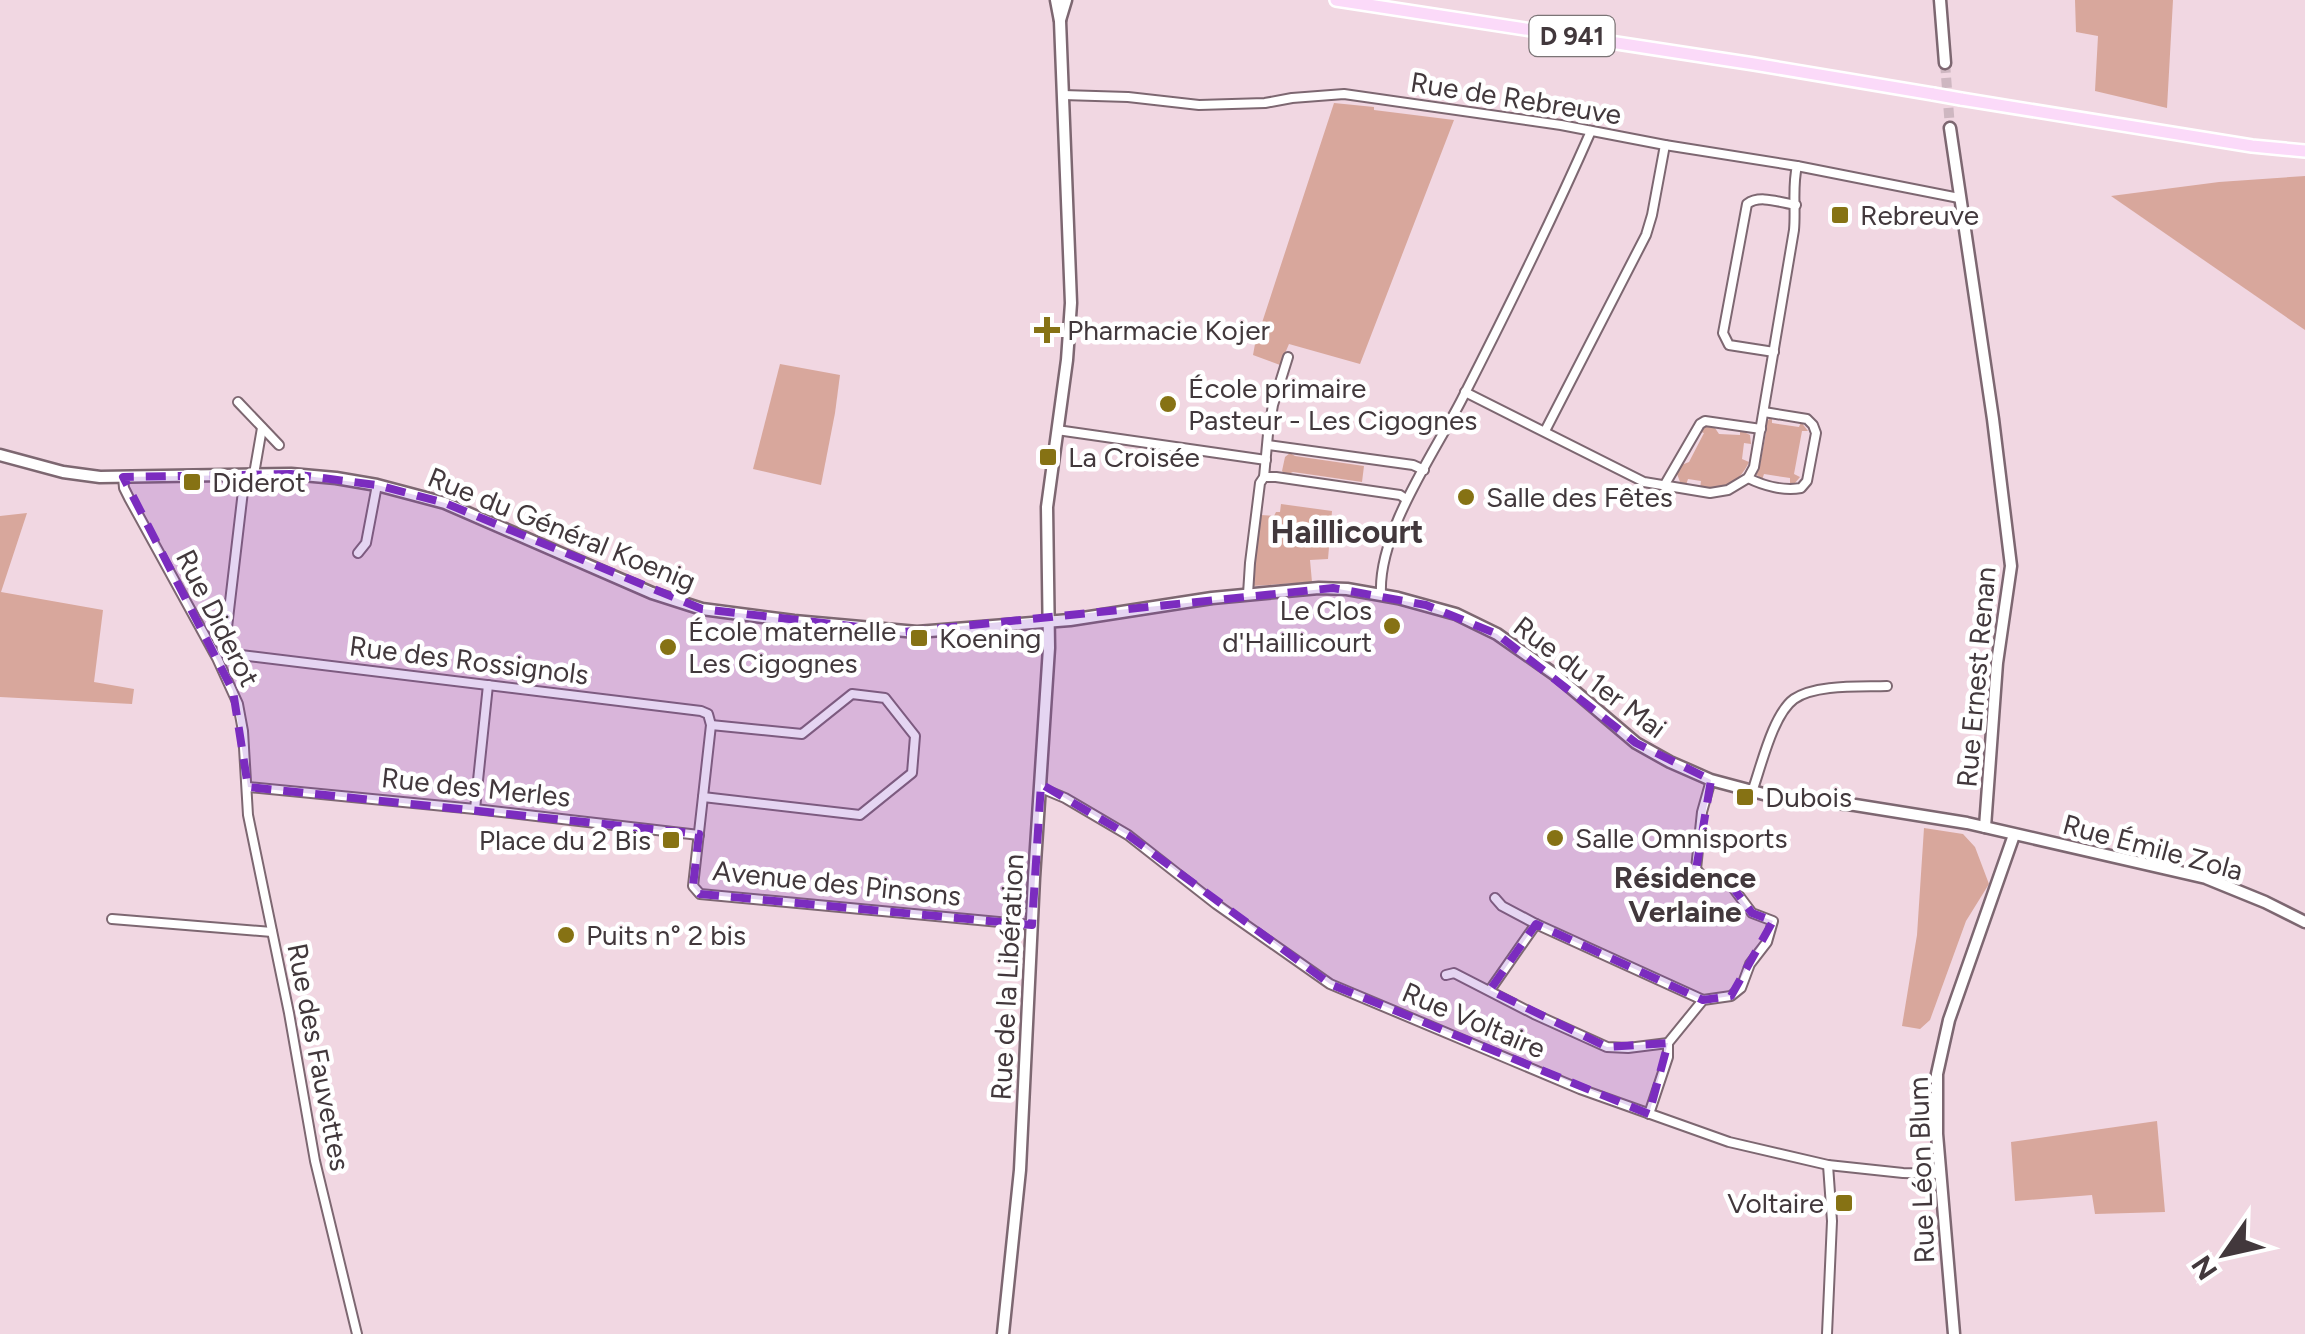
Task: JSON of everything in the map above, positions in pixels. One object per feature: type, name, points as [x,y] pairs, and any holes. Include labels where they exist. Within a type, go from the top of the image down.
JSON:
[{"type":"main road","name":"D 941","points":[[1336,0],[2252,146],[2305,151]]},
{"type":"street","points":[[1056,0],[1060,21]]},
{"type":"street","points":[[1060,21],[1066,0]]},
{"type":"street","points":[[1940,0],[1945,63]]},
{"type":"street","name":"Rue de la Libération","points":[[1003,1334],[1020,1170],[1041,788],[1049,622],[1047,507],[1072,303],[1060,21]]},
{"type":"street","name":"Rue de Rebreuve","points":[[1063,95],[1199,104],[1265,103],[1344,94],[1562,125],[1959,198]]},
{"type":"street","name":"Rue Ernest Renan","points":[[1950,128],[1994,419],[2010,566],[1997,663],[1985,827]]},
{"type":"street","points":[[1381,594],[1383,567],[1406,498],[1524,278],[1592,132]]},
{"type":"street","points":[[1546,431],[1646,235],[1664,145]]},
{"type":"street","points":[[1466,392],[1644,482],[1710,493],[1728,490],[1748,478],[1754,467],[1774,352],[1796,205],[1793,183],[1797,166]]},
{"type":"street","points":[[1774,352],[1729,345],[1723,333],[1747,204],[1759,198],[1796,205]]},
{"type":"street","points":[[1248,594],[1268,434],[1288,357]]},
{"type":"street","points":[[238,402],[279,445]]},
{"type":"street","points":[[1748,478],[1792,490],[1801,488],[1806,481],[1816,433],[1814,425],[1807,419],[1764,412]]},
{"type":"street","points":[[1664,486],[1705,421],[1761,429]]},
{"type":"street","points":[[254,474],[262,428]]},
{"type":"street","points":[[1057,430],[1266,460]]},
{"type":"street","points":[[1268,445],[1413,465],[1424,470]]},
{"type":"street","name":"Rue du Général Koenig","points":[[0,455],[62,472],[123,477],[254,474],[336,478],[377,485],[444,503],[652,593],[702,609],[903,632],[1049,622]]},
{"type":"street","name":"Rue Diderot","points":[[123,477],[124,488],[220,656],[238,704],[248,787]]},
{"type":"street","points":[[1264,478],[1406,498]]},
{"type":"street","points":[[358,553],[366,543],[377,485]]},
{"type":"street","points":[[220,656],[243,490]]},
{"type":"street","name":"Rue du 1er Mai","points":[[1049,622],[1248,594],[1333,588],[1381,594],[1456,614],[1497,634],[1557,676],[1636,743],[1711,780],[1752,792],[1985,827]]},
{"type":"street","name":"Rue des Rossignols","points":[[220,656],[708,714]]},
{"type":"street","points":[[475,809],[488,685]]},
{"type":"street","points":[[1752,792],[1778,721],[1786,706],[1797,697],[1845,687],[1887,686]]},
{"type":"street","points":[[703,797],[860,815],[912,772],[915,736],[885,698],[852,694],[802,734],[711,725]]},
{"type":"street","name":"Avenue des Pinsons","points":[[708,714],[711,725],[693,886],[700,894],[1032,925]]},
{"type":"street","points":[[1495,898],[1502,906],[1536,924],[1703,1000],[1731,996],[1741,988],[1750,964],[1767,942],[1773,921],[1752,913],[1731,885],[1704,878],[1696,869],[1702,812],[1711,780]]},
{"type":"street","name":"Rue des Merles","points":[[248,787],[699,835]]},
{"type":"street","name":"Rue des Fauvettes","points":[[248,787],[248,815],[315,1160],[357,1334]]},
{"type":"street","name":"Rue Voltaire","points":[[1041,788],[1128,835],[1216,904],[1330,984],[1580,1089],[1729,1142],[1828,1165],[1940,1174]]},
{"type":"street","name":"Rue Émile Zola","points":[[1985,827],[2206,878],[2305,922]]},
{"type":"street","name":"Rue Léon Blum","points":[[1954,1334],[1936,1102],[1941,1050],[2014,835]]},
{"type":"street","points":[[112,919],[272,932]]},
{"type":"street","points":[[1490,990],[1536,924]]},
{"type":"street","points":[[1446,975],[1454,974],[1490,990],[1608,1047],[1668,1043]]},
{"type":"street","points":[[1650,1114],[1668,1057],[1668,1043],[1703,1000]]},
{"type":"street","points":[[1827,1334],[1832,1222],[1828,1165]]},
{"type":"highlighted area","points":[[291,474],[377,485],[445,503],[702,609],[903,632],[1333,588],[1426,605],[1497,634],[1636,743],[1711,780],[1695,876],[1731,885],[1752,913],[1773,921],[1731,996],[1703,1000],[1536,924],[1490,990],[1607,1047],[1668,1043],[1649,1114],[1330,984],[1128,835],[1041,784],[1032,925],[700,894],[693,886],[699,834],[248,787],[233,691],[123,477]]},
{"type":"shaded area","points":[[2075,0],[2173,0],[2167,108],[2095,91],[2098,36],[2076,32]]},
{"type":"shaded area","points":[[1334,103],[1454,120],[1360,364],[1289,344],[1280,365],[1253,355],[1255,344]]},
{"type":"shaded area","points":[[2305,176],[2305,330],[2111,196],[2219,182]]},
{"type":"shaded area","points":[[780,364],[840,375],[821,485],[753,469]]},
{"type":"shaded area","points":[[1772,416],[1772,423],[1799,427],[1801,422],[1808,431],[1802,431],[1794,474],[1800,477],[1795,483],[1790,484],[1790,478],[1764,474],[1762,480],[1755,473],[1759,470],[1767,427],[1764,425]]},
{"type":"shaded area","points":[[1713,425],[1719,434],[1740,435],[1740,430],[1750,435],[1751,444],[1744,443],[1742,459],[1749,462],[1745,469],[1736,480],[1716,489],[1700,489],[1701,481],[1688,479],[1686,485],[1680,482],[1676,471],[1689,462],[1704,433],[1698,431]]},
{"type":"shaded area","points":[[1290,453],[1364,466],[1362,482],[1293,472],[1286,475],[1282,471]]},
{"type":"shaded area","points":[[1281,504],[1332,511],[1328,559],[1310,560],[1312,582],[1252,586],[1261,515],[1274,516],[1280,512]]},
{"type":"shaded area","points":[[27,513],[1,592],[103,610],[94,682],[134,689],[132,704],[0,697],[0,516]]},
{"type":"shaded area","points":[[1924,828],[1963,834],[1975,847],[1989,884],[1966,921],[1930,1020],[1920,1029],[1902,1026],[1917,935]]},
{"type":"shaded area","points":[[2157,1121],[2165,1212],[2095,1214],[2092,1195],[2015,1201],[2011,1142]]},
{"type":"tunnel","points":[[1945,63],[1950,128]]},
{"type":"place","name":"Rebreuve","points":[[1840,215]]},
{"type":"place","name":"Pharmacie Kojer","points":[[1047,330]]},
{"type":"place","name":"École primaire Pasteur - Les Cigognes","points":[[1168,404]]},
{"type":"place","name":"La Croisée","points":[[1048,457]]},
{"type":"place","name":"Diderot","points":[[192,482]]},
{"type":"place","name":"Salle des Fêtes","points":[[1466,497]]},
{"type":"place","name":"Le Clos d'Haillicourt","points":[[1392,626]]},
{"type":"place","name":"Koening","points":[[919,638]]},
{"type":"place","name":"École maternelle Les Cigognes","points":[[668,647]]},
{"type":"place","name":"Dubois","points":[[1745,797]]},
{"type":"place","name":"Salle Omnisports","points":[[1555,838]]},
{"type":"place","name":"Place du 2 Bis","points":[[671,840]]},
{"type":"place","name":"Puits n° 2 bis","points":[[566,935]]},
{"type":"place","name":"Voltaire","points":[[1844,1203]]},
{"type":"district","name":"Haillicourt","points":[[1347,532]]},
{"type":"district","name":"Résidence Verlaine","points":[[1685,894]]}]
